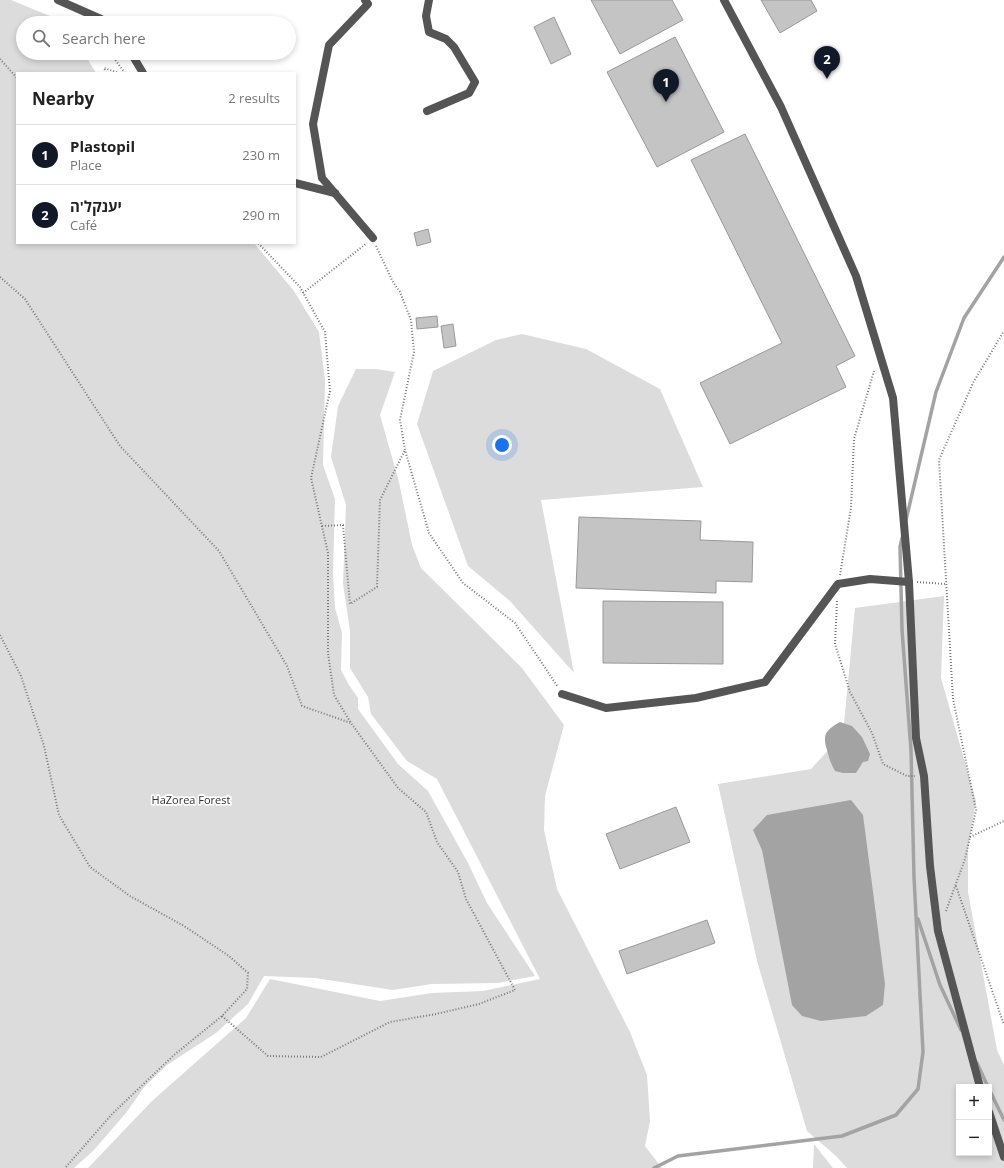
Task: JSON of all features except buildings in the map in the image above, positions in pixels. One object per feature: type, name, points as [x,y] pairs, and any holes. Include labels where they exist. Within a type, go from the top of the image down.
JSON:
[{"type":"street","points":[[58,0],[91,16]]},
{"type":"street","points":[[365,0],[368,4],[329,45],[314,124],[322,178],[373,238]]},
{"type":"street","points":[[427,112],[469,93],[475,82],[454,47],[446,39],[429,32],[426,16],[429,0]]},
{"type":"street","points":[[724,0],[781,107],[856,276],[893,398],[909,582],[916,738],[924,776],[930,866],[938,931],[979,1084]]},
{"type":"street","points":[[135,60],[142,72]]},
{"type":"street","points":[[296,183],[335,194]]},
{"type":"street","points":[[562,694],[606,708],[696,698],[765,682],[838,584],[870,579],[909,582]]},
{"type":"street","points":[[992,1120],[1004,1157]]},
{"type":"path","points":[[0,59],[16,77]]},
{"type":"path","points":[[115,60],[124,72]]},
{"type":"path","points":[[106,72],[104,68],[116,72]]},
{"type":"path","points":[[303,292],[373,238],[400,292],[411,320],[414,352],[400,420],[405,450],[429,533],[463,583],[515,623],[562,694]]},
{"type":"path","points":[[222,1016],[268,1056],[321,1057],[390,1022],[436,1014],[478,1004],[515,990],[466,899],[458,872],[437,842],[426,812],[398,788],[350,723],[334,694],[328,653],[328,552],[311,478],[330,391],[324,332],[303,292],[259,244]]},
{"type":"path","points":[[0,277],[26,299],[120,446],[219,551],[287,666],[302,706],[350,723]]},
{"type":"path","points":[[938,931],[965,859],[976,810],[953,699],[939,460],[973,383],[1004,331]]},
{"type":"path","points":[[879,353],[854,439],[851,508],[838,584],[835,644],[850,692],[872,733],[883,764],[906,776]]},
{"type":"path","points":[[322,526],[343,525],[350,604],[377,587],[380,500],[405,450]]},
{"type":"path","points":[[909,582],[946,584]]},
{"type":"path","points":[[0,635],[21,676],[44,746],[59,815],[90,866],[130,896],[190,930],[229,956],[248,973],[247,989],[222,1016],[174,1055],[112,1114],[66,1168]]},
{"type":"path","points":[[970,838],[1004,821]]},
{"type":"path","points":[[956,885],[1004,1025]]},
{"type":"green space","name":"HaZorea Forest","points":[[0,0],[11,0],[50,16],[16,16],[16,60],[88,60],[95,72],[16,72],[16,244],[255,244],[294,291],[319,332],[325,380],[323,465],[335,499],[333,573],[335,608],[342,633],[341,670],[358,698],[358,709],[398,764],[428,791],[468,863],[487,903],[535,976],[498,983],[432,984],[393,990],[315,978],[264,976],[248,1004],[216,1033],[167,1065],[145,1086],[126,1113],[93,1151],[74,1168],[0,1168]]},
{"type":"green space","points":[[522,334],[586,349],[660,389],[703,487],[541,500],[574,673],[510,601],[468,566],[417,424],[433,371],[496,340]]},
{"type":"green space","points":[[356,369],[376,369],[395,372],[380,415],[399,482],[412,545],[421,568],[522,668],[564,725],[545,796],[544,830],[557,889],[630,1032],[647,1075],[650,1121],[645,1146],[662,1168],[88,1168],[152,1101],[246,1018],[270,979],[380,1001],[432,993],[483,991],[540,979],[437,779],[407,761],[371,714],[368,697],[350,668],[350,631],[343,584],[346,505],[331,457],[338,406]]},
{"type":"green space","points":[[944,596],[941,678],[976,801],[968,849],[968,892],[997,1050],[1004,1065],[1004,1168],[847,1168],[836,1156],[807,1131],[757,961],[718,784],[811,769],[843,734],[855,608]]},
{"type":"green space","points":[[814,1144],[833,1168],[813,1168]]},
{"type":"shaded area","points":[[840,722],[852,726],[862,737],[870,754],[868,761],[863,762],[856,773],[843,773],[835,771],[829,758],[825,736],[828,730]]},
{"type":"shaded area","points":[[851,800],[863,815],[885,984],[883,1005],[866,1016],[821,1021],[802,1016],[792,1005],[762,850],[753,830],[767,815]]},
{"type":"waterway","points":[[906,520],[936,392],[964,318],[1004,257]]},
{"type":"waterway","points":[[654,1168],[678,1156],[842,1136],[896,1115],[918,1089],[923,1052],[914,877],[911,750],[902,630],[900,547],[902,538]]},
{"type":"waterway","points":[[918,919],[940,985],[961,1030]]},
{"type":"waterway","points":[[977,1063],[987,1084]]},
{"type":"waterway","points":[[992,1095],[1004,1120]]},
{"type":"place","name":"יענקל'ה","points":[[827,79]]},
{"type":"place","name":"Plastopil","points":[[666,102]]}]
